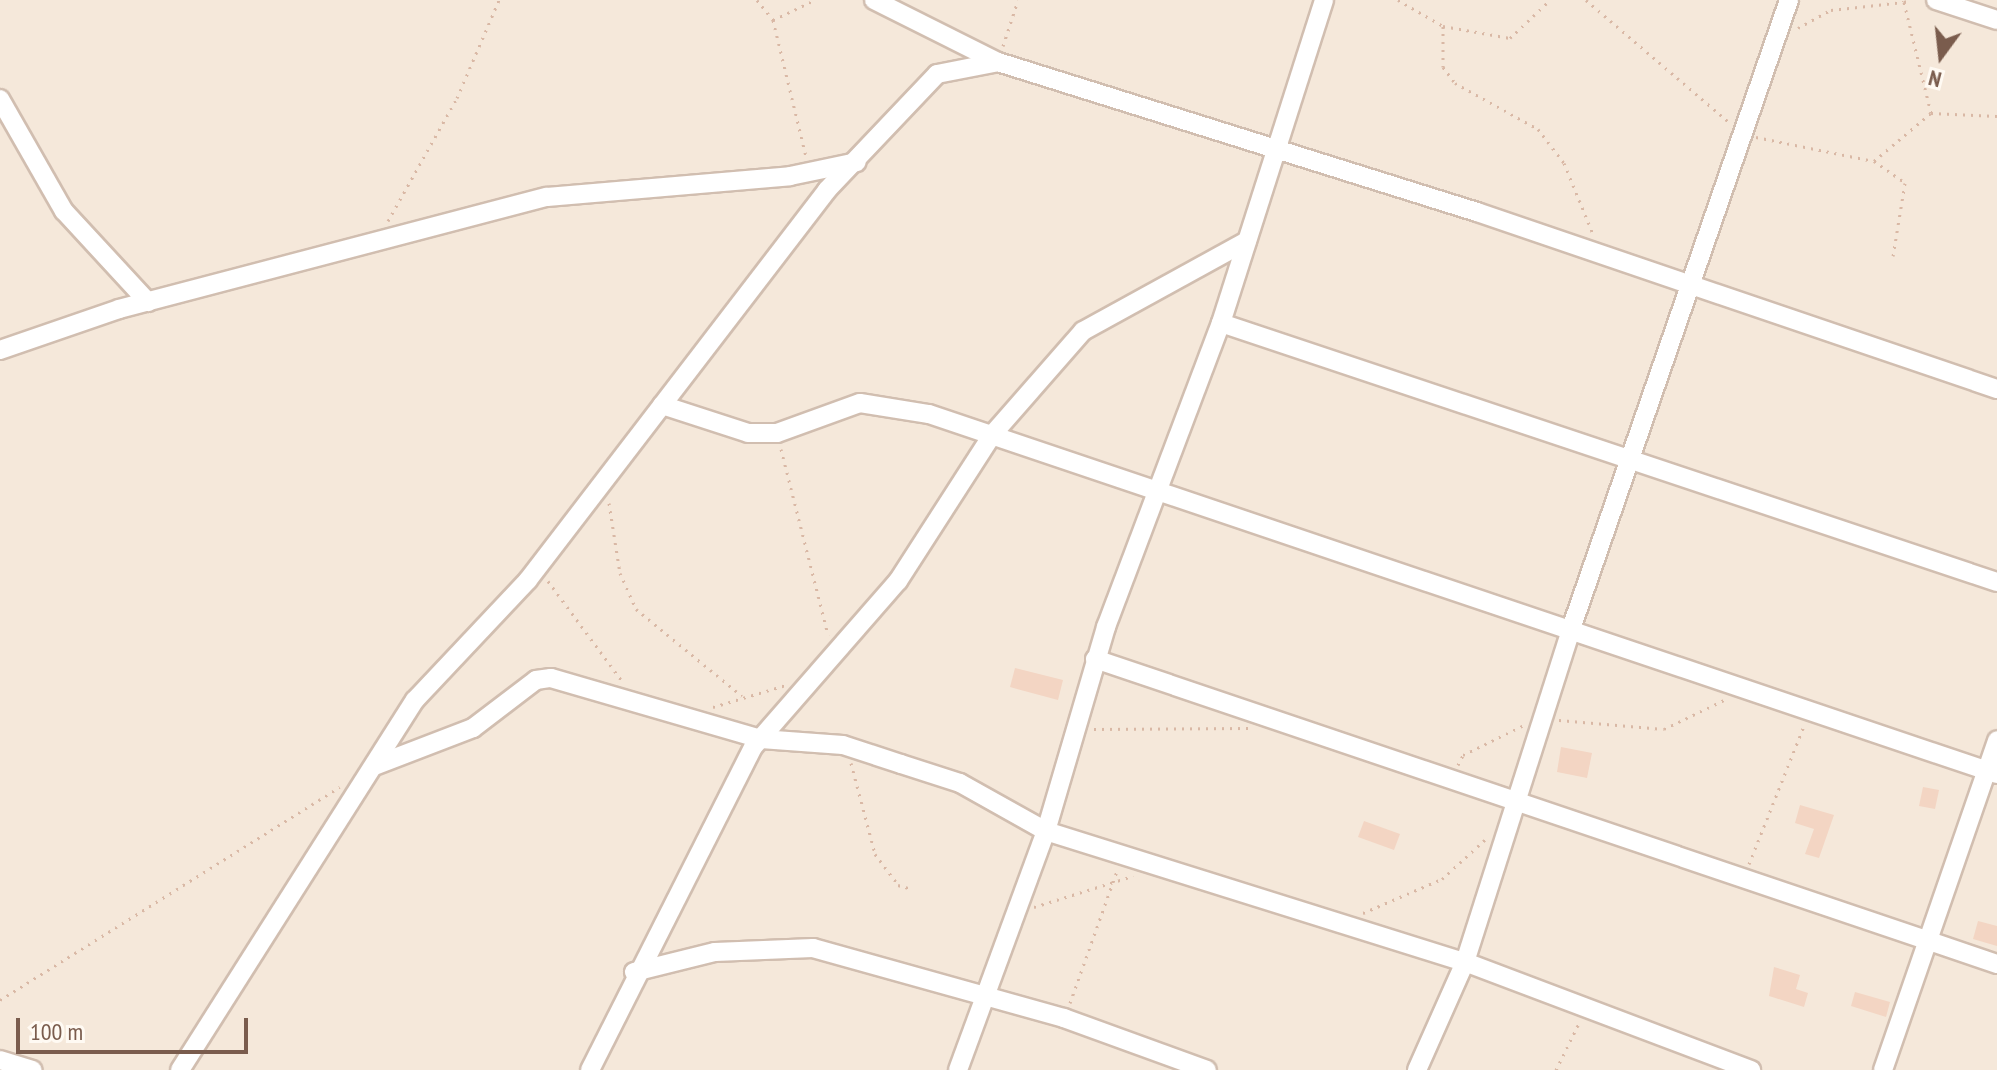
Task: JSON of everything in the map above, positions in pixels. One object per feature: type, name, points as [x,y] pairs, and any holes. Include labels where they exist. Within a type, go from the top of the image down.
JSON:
[{"type":"street","points":[[874,0],[998,62],[1602,256],[1997,389]]},
{"type":"street","points":[[958,1070],[1019,912],[1046,831],[1095,659],[1154,494],[1221,323],[1324,0]]},
{"type":"street","points":[[1417,1070],[1465,962],[1506,823],[1546,718],[1572,626],[1693,288],[1789,0]]},
{"type":"street","points":[[1936,0],[1997,20]]},
{"type":"street","points":[[180,1070],[415,700],[537,566],[827,190],[858,161],[937,74],[998,62]]},
{"type":"street","points":[[0,99],[64,211],[148,302]]},
{"type":"street","points":[[0,350],[148,302],[377,242],[610,187],[807,173],[858,161]]},
{"type":"street","points":[[590,1070],[634,972],[761,739],[836,656],[926,544],[992,435],[1083,331],[1247,241]]},
{"type":"street","points":[[1221,323],[1997,582]]},
{"type":"street","points":[[662,405],[748,433],[777,433],[860,403],[992,435],[1154,494],[1572,626],[1746,690],[1992,772]]},
{"type":"street","points":[[1095,659],[1997,964]]},
{"type":"street","points":[[374,766],[473,728],[536,680],[569,682],[634,706],[761,739],[843,745],[960,783],[1046,831],[1465,962],[1751,1070]]},
{"type":"street","points":[[1883,1070],[1992,772],[1997,740]]},
{"type":"street","points":[[634,972],[715,952],[813,948],[985,999],[1064,1018],[1207,1070]]},
{"type":"street","points":[[0,1060],[33,1070]]},
{"type":"path","points":[[377,242],[457,98],[499,0]]},
{"type":"path","points":[[757,0],[773,20],[807,173]]},
{"type":"path","points":[[773,20],[815,0]]},
{"type":"path","points":[[998,62],[1018,0]]},
{"type":"path","points":[[1398,0],[1443,26],[1510,38],[1550,0]]},
{"type":"path","points":[[1769,60],[1805,20],[1831,10],[1911,0]]},
{"type":"path","points":[[1904,2],[1931,113]]},
{"type":"path","points":[[1443,26],[1443,67],[1455,83],[1538,129],[1564,163],[1602,256]]},
{"type":"path","points":[[1874,161],[1931,113],[1997,116]]},
{"type":"path","points":[[777,433],[803,553],[836,656]]},
{"type":"path","points":[[609,500],[620,573],[636,609],[742,696]]},
{"type":"path","points":[[537,566],[607,652],[634,706]]},
{"type":"path","points":[[684,719],[742,696],[815,678]]},
{"type":"path","points":[[1449,781],[1463,755],[1546,718],[1664,729],[1746,690]]},
{"type":"path","points":[[1743,879],[1810,712]]},
{"type":"path","points":[[1074,728],[1226,732],[1270,720]]},
{"type":"path","points":[[843,745],[875,854],[898,885],[912,889]]},
{"type":"path","points":[[0,1000],[347,782]]},
{"type":"path","points":[[1336,921],[1442,879],[1506,823]]},
{"type":"path","points":[[1064,1018],[1123,855]]},
{"type":"path","points":[[1019,912],[1141,874]]},
{"type":"path","points":[[1556,1070],[1586,1008]]},
{"type":"shaded area","points":[[0,0],[1997,0],[1997,1070],[0,1070]]},
{"type":"building","points":[[1015,668],[1063,680],[1058,700],[1010,687]]},
{"type":"building","points":[[1561,747],[1592,753],[1587,778],[1557,772]]},
{"type":"building","points":[[1923,787],[1939,790],[1935,809],[1919,806]]},
{"type":"building","points":[[1800,805],[1834,815],[1819,858],[1805,854],[1814,829],[1795,823]]},
{"type":"building","points":[[1364,821],[1400,834],[1394,850],[1358,837]]},
{"type":"building","points":[[1978,921],[1997,926],[1997,946],[1973,939]]},
{"type":"building","points":[[1774,967],[1800,975],[1796,989],[1808,993],[1804,1007],[1769,996]]},
{"type":"building","points":[[1855,992],[1890,1002],[1886,1017],[1851,1006]]}]
